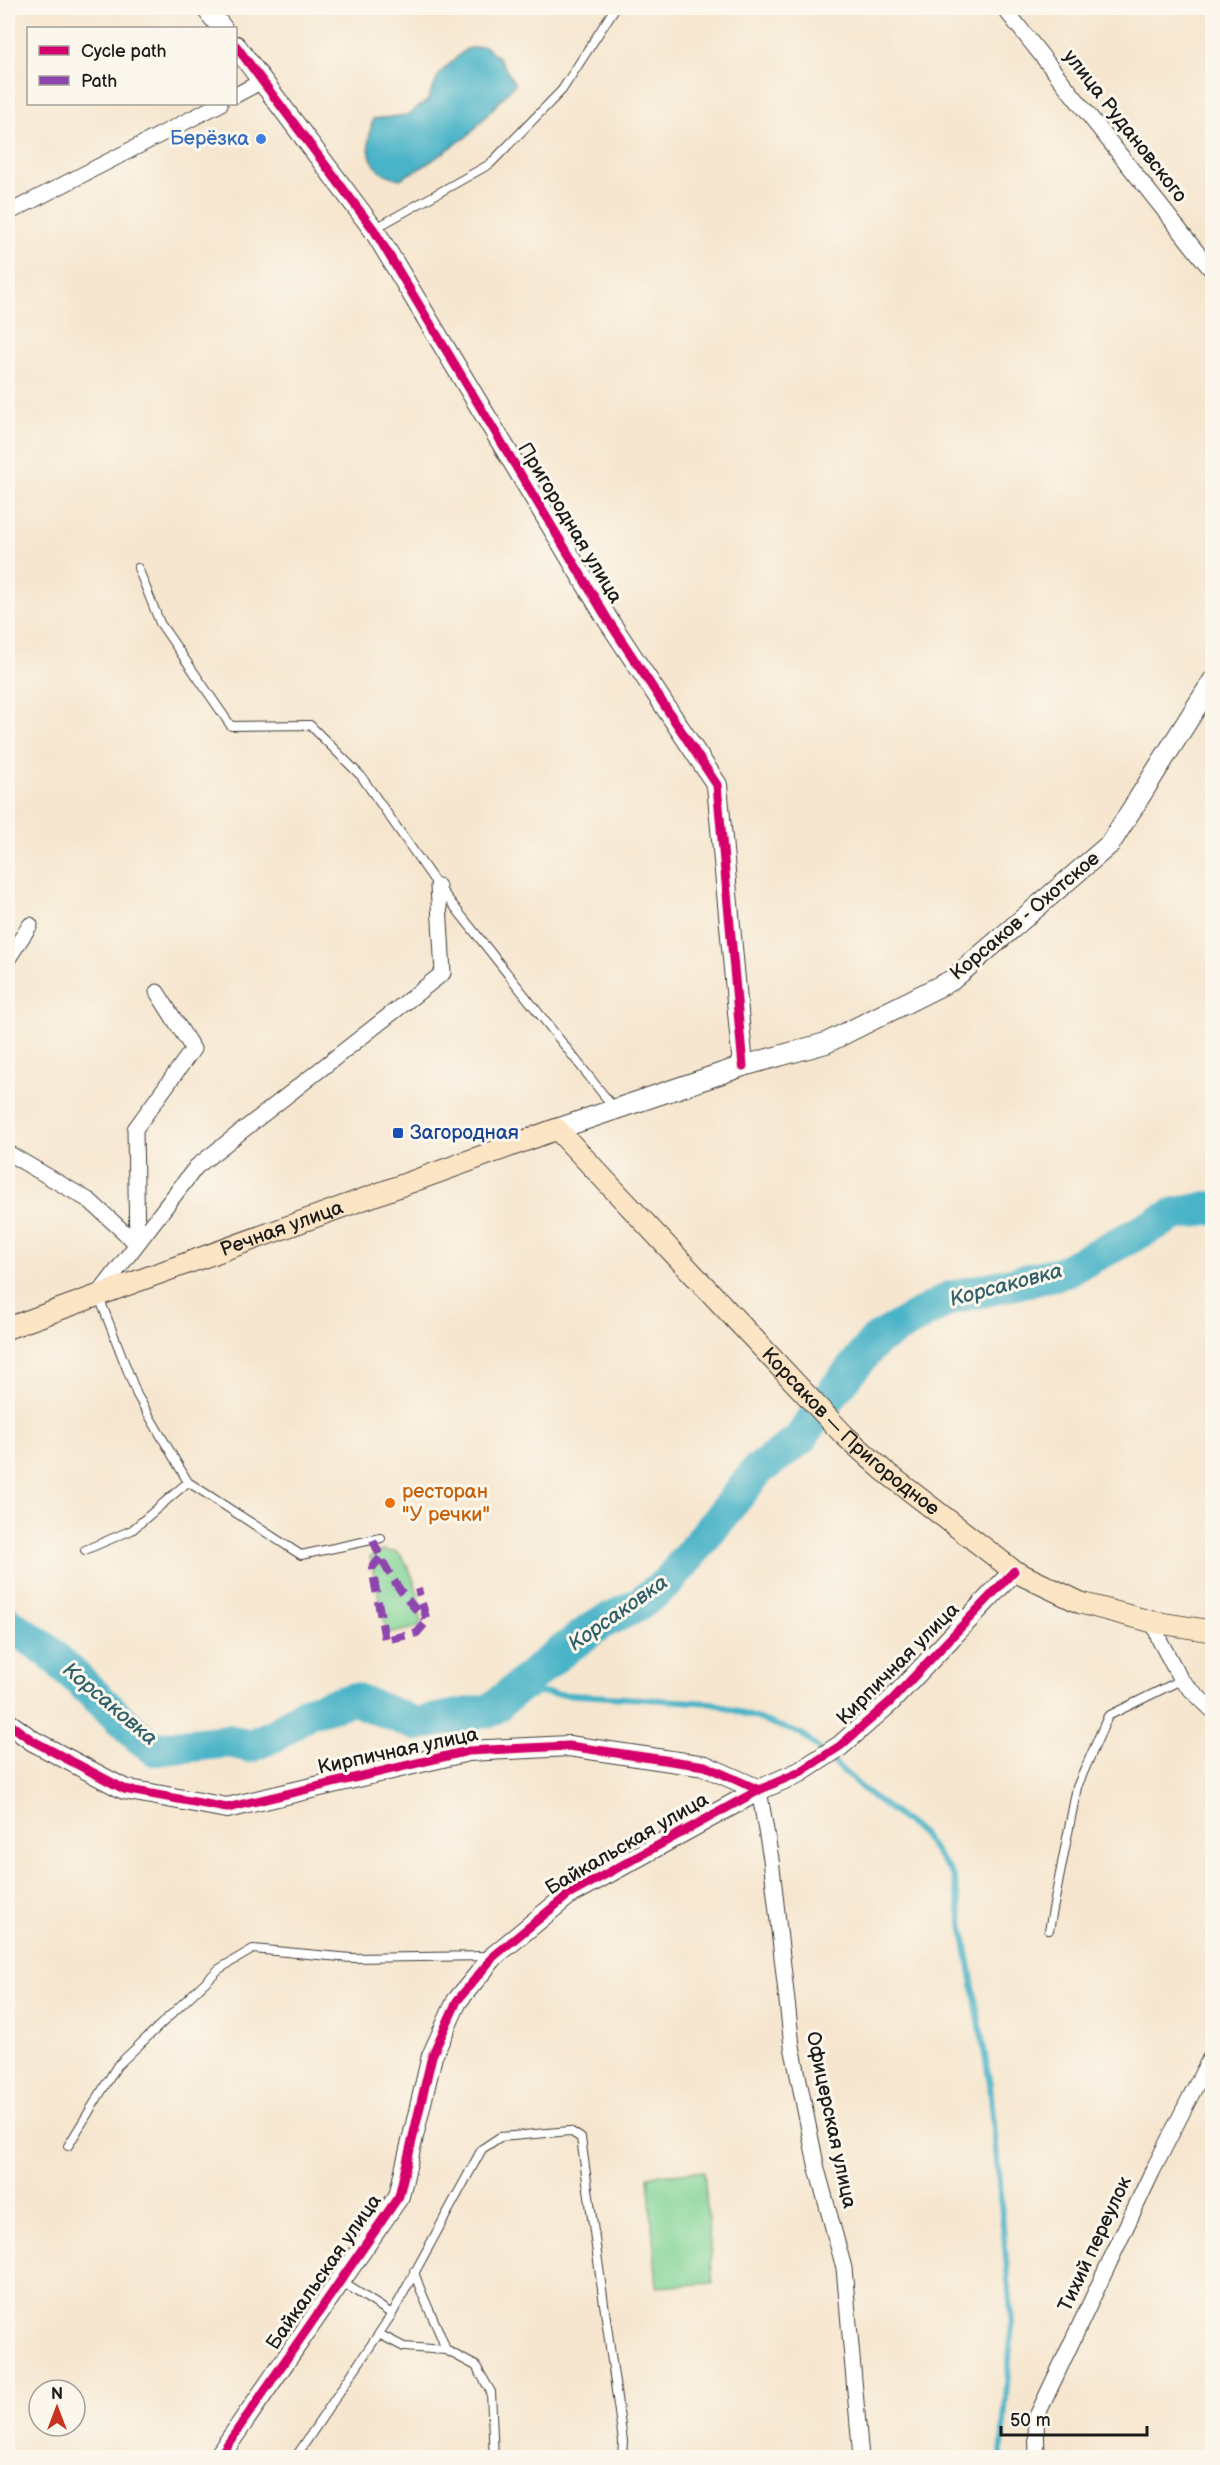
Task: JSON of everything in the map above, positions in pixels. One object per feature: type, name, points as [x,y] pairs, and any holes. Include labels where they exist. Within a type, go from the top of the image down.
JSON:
[{"type":"main road","name":"Речная улица","points":[[8,1328],[557,1129]]},
{"type":"main road","name":"Корсаков — Пригородное","points":[[557,1129],[679,1257],[796,1385],[844,1435],[882,1470],[1014,1571],[1081,1603],[1153,1622],[1212,1631]]},
{"type":"street","points":[[206,8],[221,27]]},
{"type":"street","name":"улица Рудановского","points":[[1004,8],[1212,271]]},
{"type":"street","name":"Пригородная улица","points":[[237,47],[374,230],[608,620],[717,785],[743,1066]]},
{"type":"street","points":[[237,94],[262,81]]},
{"type":"street","points":[[8,213],[218,105]]},
{"type":"street","name":"Корсаков - Охотское","points":[[557,1129],[743,1066],[826,1043],[952,980],[1110,844],[1212,682]]},
{"type":"street","points":[[98,1295],[196,1167],[443,973],[438,886]]},
{"type":"street","points":[[8,959],[30,925]]},
{"type":"street","points":[[137,1244],[135,1129],[193,1049],[157,992]]},
{"type":"street","points":[[8,1153],[90,1201],[137,1244]]},
{"type":"street","name":"Кирпичная улица","points":[[8,1723],[33,1741],[124,1789],[227,1809],[468,1751],[570,1746],[705,1766],[759,1790],[800,1772],[840,1746],[868,1722],[1014,1571]]},
{"type":"street","points":[[1153,1622],[1181,1680],[1212,1710]]},
{"type":"street","name":"Байкальская улица","points":[[218,2457],[399,2196],[432,2056],[457,2001],[494,1956],[568,1895],[759,1790]]},
{"type":"street","name":"Офицерская улица","points":[[759,1790],[771,1859],[792,2046],[817,2169],[844,2268],[861,2457]]},
{"type":"street","name":"Тихий переулок","points":[[1038,2457],[1036,2418],[1152,2172],[1212,2054]]},
{"type":"lane","points":[[374,230],[490,164],[562,90],[615,8]]},
{"type":"lane","points":[[138,568],[160,623],[231,726],[310,725],[362,776],[438,886],[614,1108]]},
{"type":"lane","points":[[98,1295],[137,1395],[188,1482],[301,1555],[381,1538]]},
{"type":"lane","points":[[85,1550],[132,1530],[188,1482]]},
{"type":"lane","points":[[1049,1930],[1077,1787],[1108,1716],[1181,1680]]},
{"type":"lane","points":[[68,2146],[117,2066],[219,1969],[253,1949],[351,1958],[494,1956]]},
{"type":"lane","points":[[296,2457],[392,2314],[482,2149],[500,2137],[570,2130],[581,2138],[620,2420],[622,2457]]},
{"type":"lane","points":[[414,2271],[421,2294],[438,2326],[446,2350]]},
{"type":"lane","points":[[340,2281],[392,2314]]},
{"type":"lane","points":[[379,2334],[404,2347],[446,2350],[476,2366],[491,2392],[494,2457]]},
{"type":"green space","points":[[383,1550],[399,1553],[409,1570],[418,1597],[420,1627],[387,1634],[370,1557]]},
{"type":"green space","points":[[704,2171],[713,2283],[657,2287],[648,2176]]},
{"type":"water","points":[[484,46],[499,58],[515,84],[469,135],[424,166],[400,179],[380,171],[374,164],[369,148],[373,119],[407,115],[427,101],[440,73],[466,49]]},
{"type":"waterway","name":"Корсаковка","points":[[8,1623],[48,1651],[139,1737],[155,1749],[229,1741],[250,1746],[275,1735],[308,1712],[354,1699],[416,1724],[491,1710],[553,1658],[599,1624],[638,1605],[668,1582],[758,1470],[799,1440],[834,1391],[876,1340],[950,1298],[1063,1272],[1175,1214],[1212,1208]]},
{"type":"waterway","points":[[491,1710],[540,1693],[713,1703],[802,1734],[863,1789],[922,1834],[954,1877],[990,2084],[1012,2324],[1001,2458]]},
{"type":"marked path","points":[[373,1540],[395,1582],[425,1619]]},
{"type":"marked path","points":[[380,1558],[372,1568],[385,1640],[417,1633],[427,1621],[418,1589]]},
{"type":"cycle path","points":[[237,47],[374,230],[608,620],[717,785],[743,1066]]},
{"type":"cycle path","points":[[218,2458],[399,2196],[432,2056],[457,2001],[494,1956],[568,1895],[759,1790],[800,1772],[840,1746],[890,1702],[1014,1571]]},
{"type":"cycle path","points":[[8,1723],[33,1741],[124,1789],[227,1808],[468,1751],[569,1746],[705,1766],[759,1790]]},
{"type":"place","name":"Берёзка","points":[[261,139]]},
{"type":"place","name":"Загородная","points":[[398,1133]]},
{"type":"place","name":"ресторан \"У речки\"","points":[[390,1503]]}]
